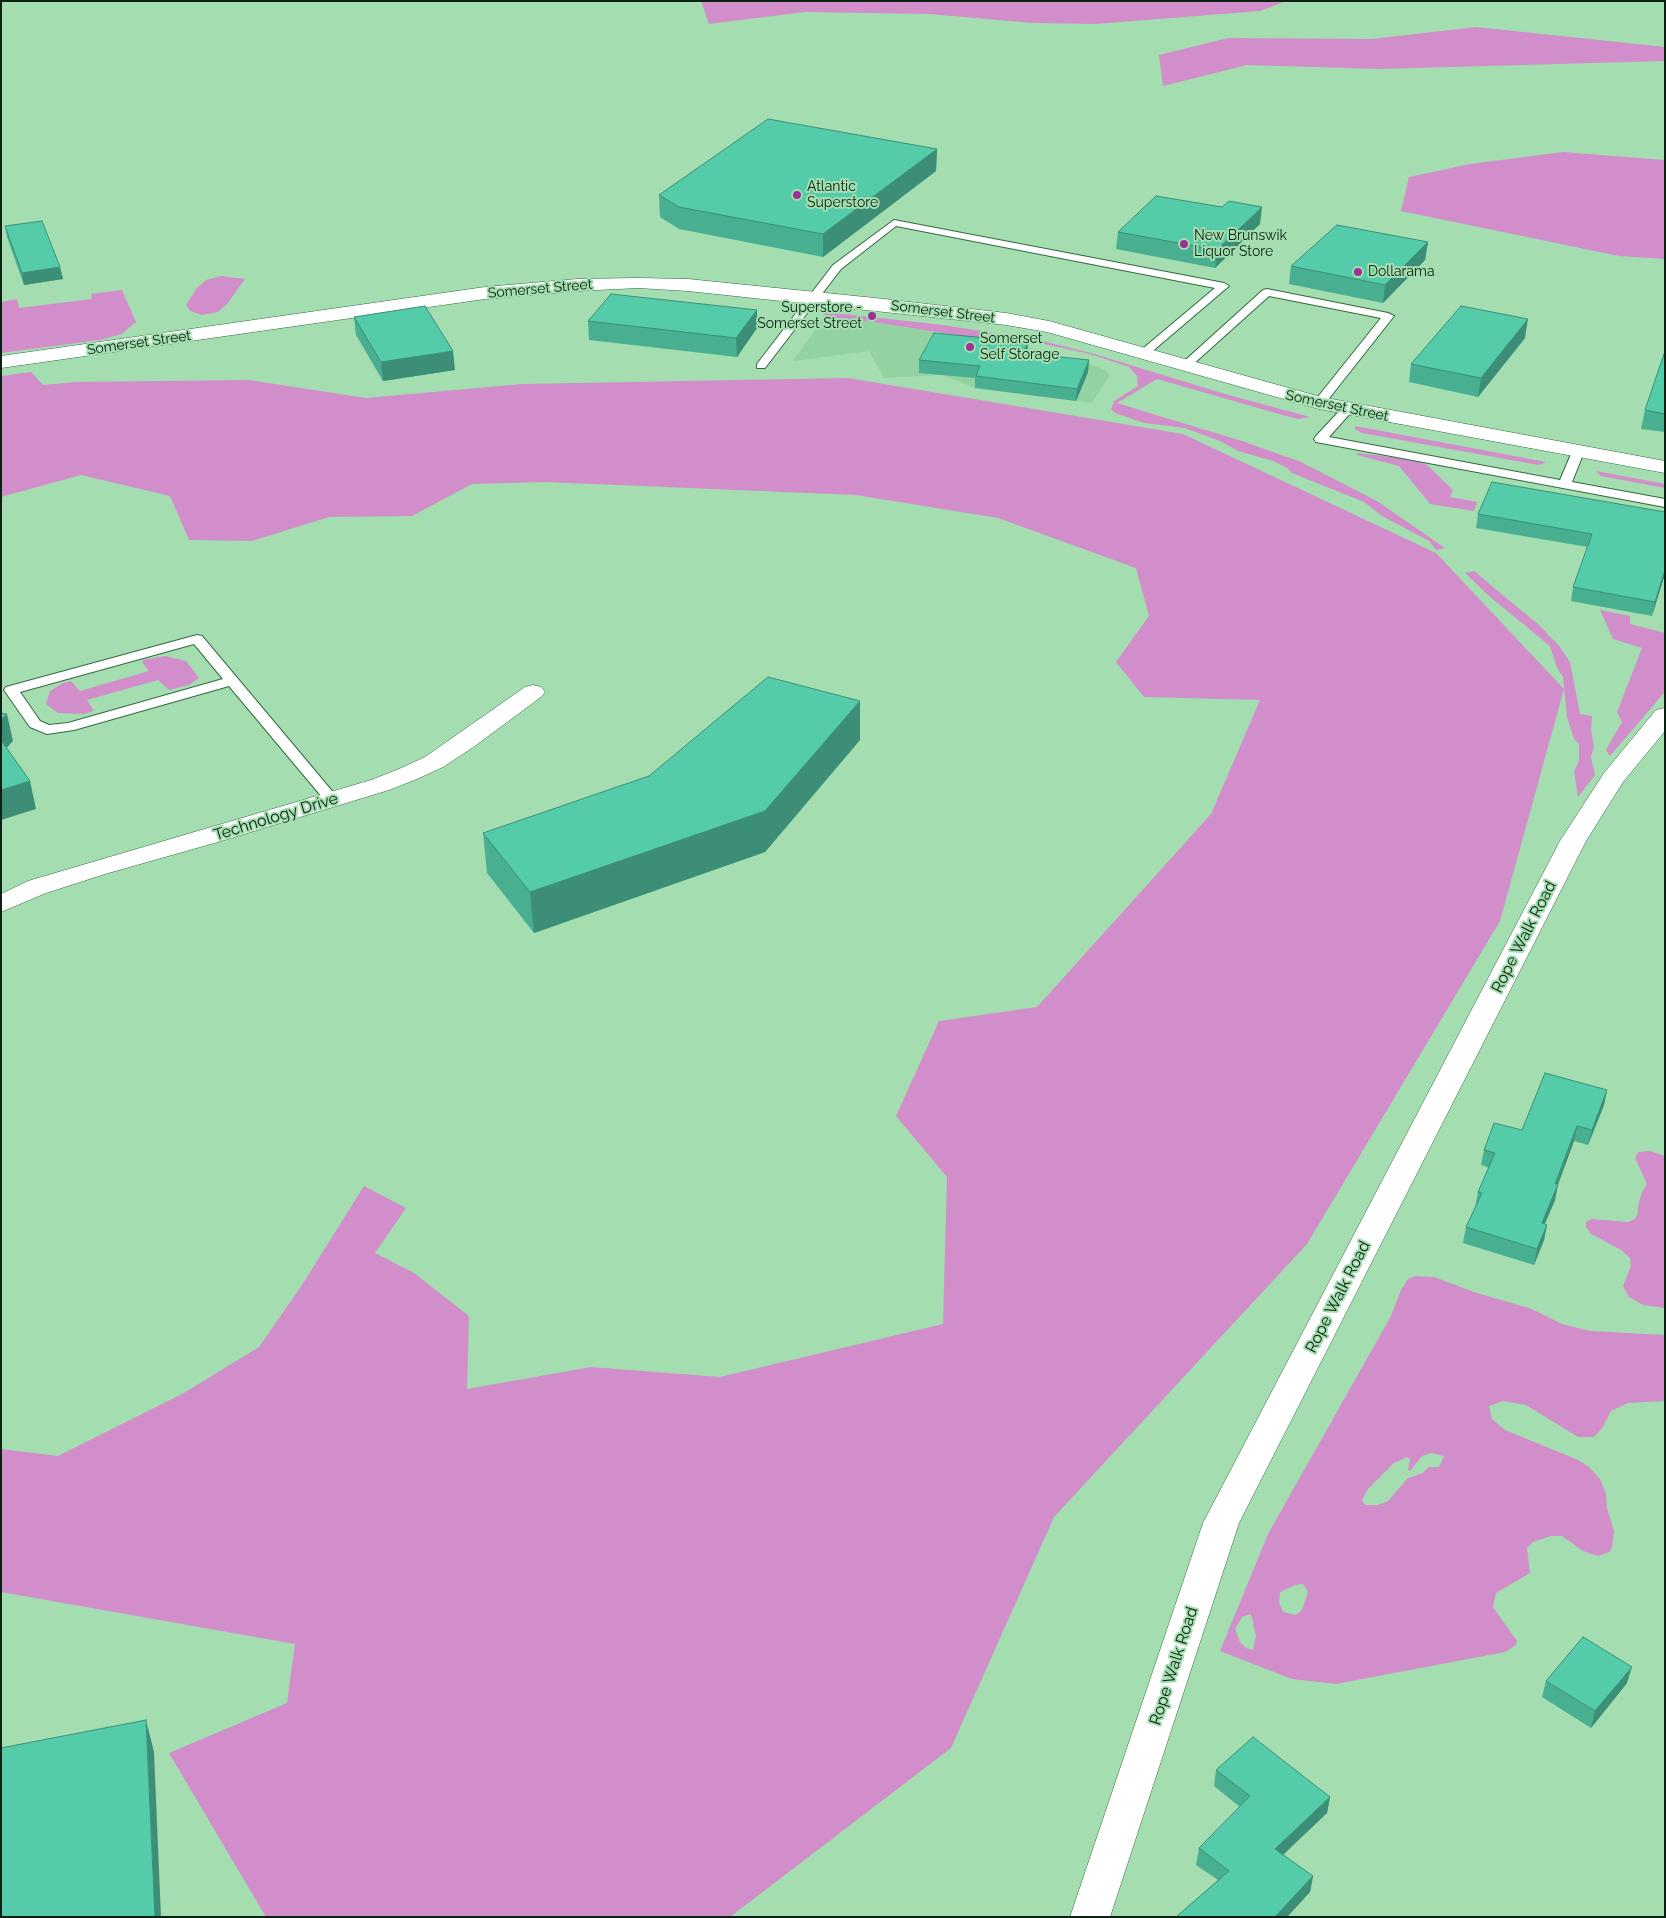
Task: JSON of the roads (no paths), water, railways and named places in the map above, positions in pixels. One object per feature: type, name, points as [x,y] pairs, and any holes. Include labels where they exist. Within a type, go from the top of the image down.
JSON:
[{"type":"main road","name":"Somerset Street","points":[[1,362],[528,288],[638,283],[704,286],[1006,319],[1049,327],[1348,410],[1665,467]]},
{"type":"main road","name":"Technology Drive","points":[[1,904],[38,887],[96,868],[380,785],[434,762],[533,692]]},
{"type":"main road","name":"Rope Walk Road","points":[[1090,1917],[1221,1523],[1573,841],[1613,778],[1665,715]]},
{"type":"lane","points":[[762,366],[837,267],[894,223],[1224,286],[1144,353]]},
{"type":"lane","points":[[1186,365],[1267,292],[1388,316],[1319,403]]},
{"type":"lane","points":[[1348,410],[1320,439],[1665,504]]},
{"type":"lane","points":[[1564,485],[1578,452]]},
{"type":"lane","points":[[232,681],[68,727],[47,730],[35,724],[11,690],[196,639],[232,681],[332,800]]},
{"type":"place","name":"Atlantic Superstore","points":[[797,195]]},
{"type":"place","name":"New Brunswik Liquor Store","points":[[1184,244]]},
{"type":"place","name":"Dollarama","points":[[1358,272]]},
{"type":"place","name":"Superstore - Somerset Street","points":[[872,316]]},
{"type":"place","name":"Somerset Self Storage","points":[[970,347]]}]
